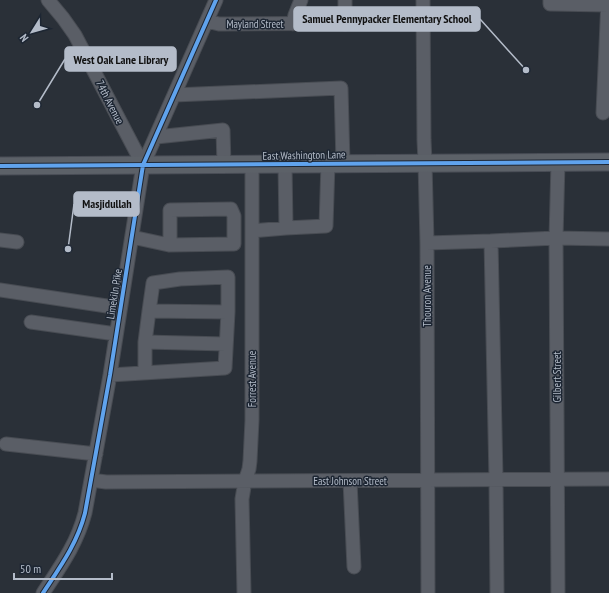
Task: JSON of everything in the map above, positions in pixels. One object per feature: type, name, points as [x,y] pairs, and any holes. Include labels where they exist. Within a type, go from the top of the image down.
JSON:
[{"type":"main road","name":"East Washington Lane","points":[[0,166],[425,162],[609,162]]},
{"type":"street","name":"74th Avenue","points":[[48,0],[63,18],[82,49],[143,165]]},
{"type":"street","name":"Limekiln Pike","points":[[49,590],[78,536],[85,513],[110,375],[143,165],[216,0]]},
{"type":"street","points":[[293,24],[301,0]]},
{"type":"street","points":[[345,0],[345,24]]},
{"type":"street","name":"Thouron Avenue","points":[[423,0],[424,140],[427,243],[428,593]]},
{"type":"street","points":[[550,0],[550,4],[608,3],[603,113]]},
{"type":"street","name":"Mayland Street","points":[[207,21],[221,24],[423,23]]},
{"type":"street","points":[[174,95],[341,88],[335,163],[326,226],[252,231]]},
{"type":"street","points":[[156,137],[223,130],[224,164]]},
{"type":"street","name":"Gilbert Street","points":[[558,162],[556,238],[558,593]]},
{"type":"street","name":"Forrest Avenue","points":[[244,593],[242,499],[249,469],[252,420],[252,164]]},
{"type":"street","points":[[285,164],[286,228]]},
{"type":"street","points":[[132,237],[170,245],[234,244],[234,216],[231,209],[170,210],[170,245]]},
{"type":"street","points":[[427,243],[556,238],[609,239]]},
{"type":"street","points":[[0,240],[17,242]]},
{"type":"street","points":[[492,241],[497,593]]},
{"type":"street","points":[[110,375],[145,373],[225,368],[228,277],[180,279],[154,283],[145,342],[145,373]]},
{"type":"street","points":[[0,290],[120,308]]},
{"type":"street","points":[[149,311],[228,312]]},
{"type":"street","points":[[31,322],[116,334]]},
{"type":"street","points":[[145,342],[226,344]]},
{"type":"street","points":[[6,444],[96,454]]},
{"type":"street","name":"East Johnson Street","points":[[91,480],[106,482],[609,478]]},
{"type":"street","points":[[350,481],[354,567]]},
{"type":"cycle path","points":[[43,593],[73,545],[85,513],[110,375],[143,165],[216,0]]},
{"type":"cycle path","points":[[0,166],[609,162]]},
{"type":"place","name":"Samuel Pennypacker Elementary School","points":[[526,70]]},
{"type":"place","name":"West Oak Lane Library","points":[[37,105]]},
{"type":"place","name":"Masjidullah","points":[[68,249]]}]
